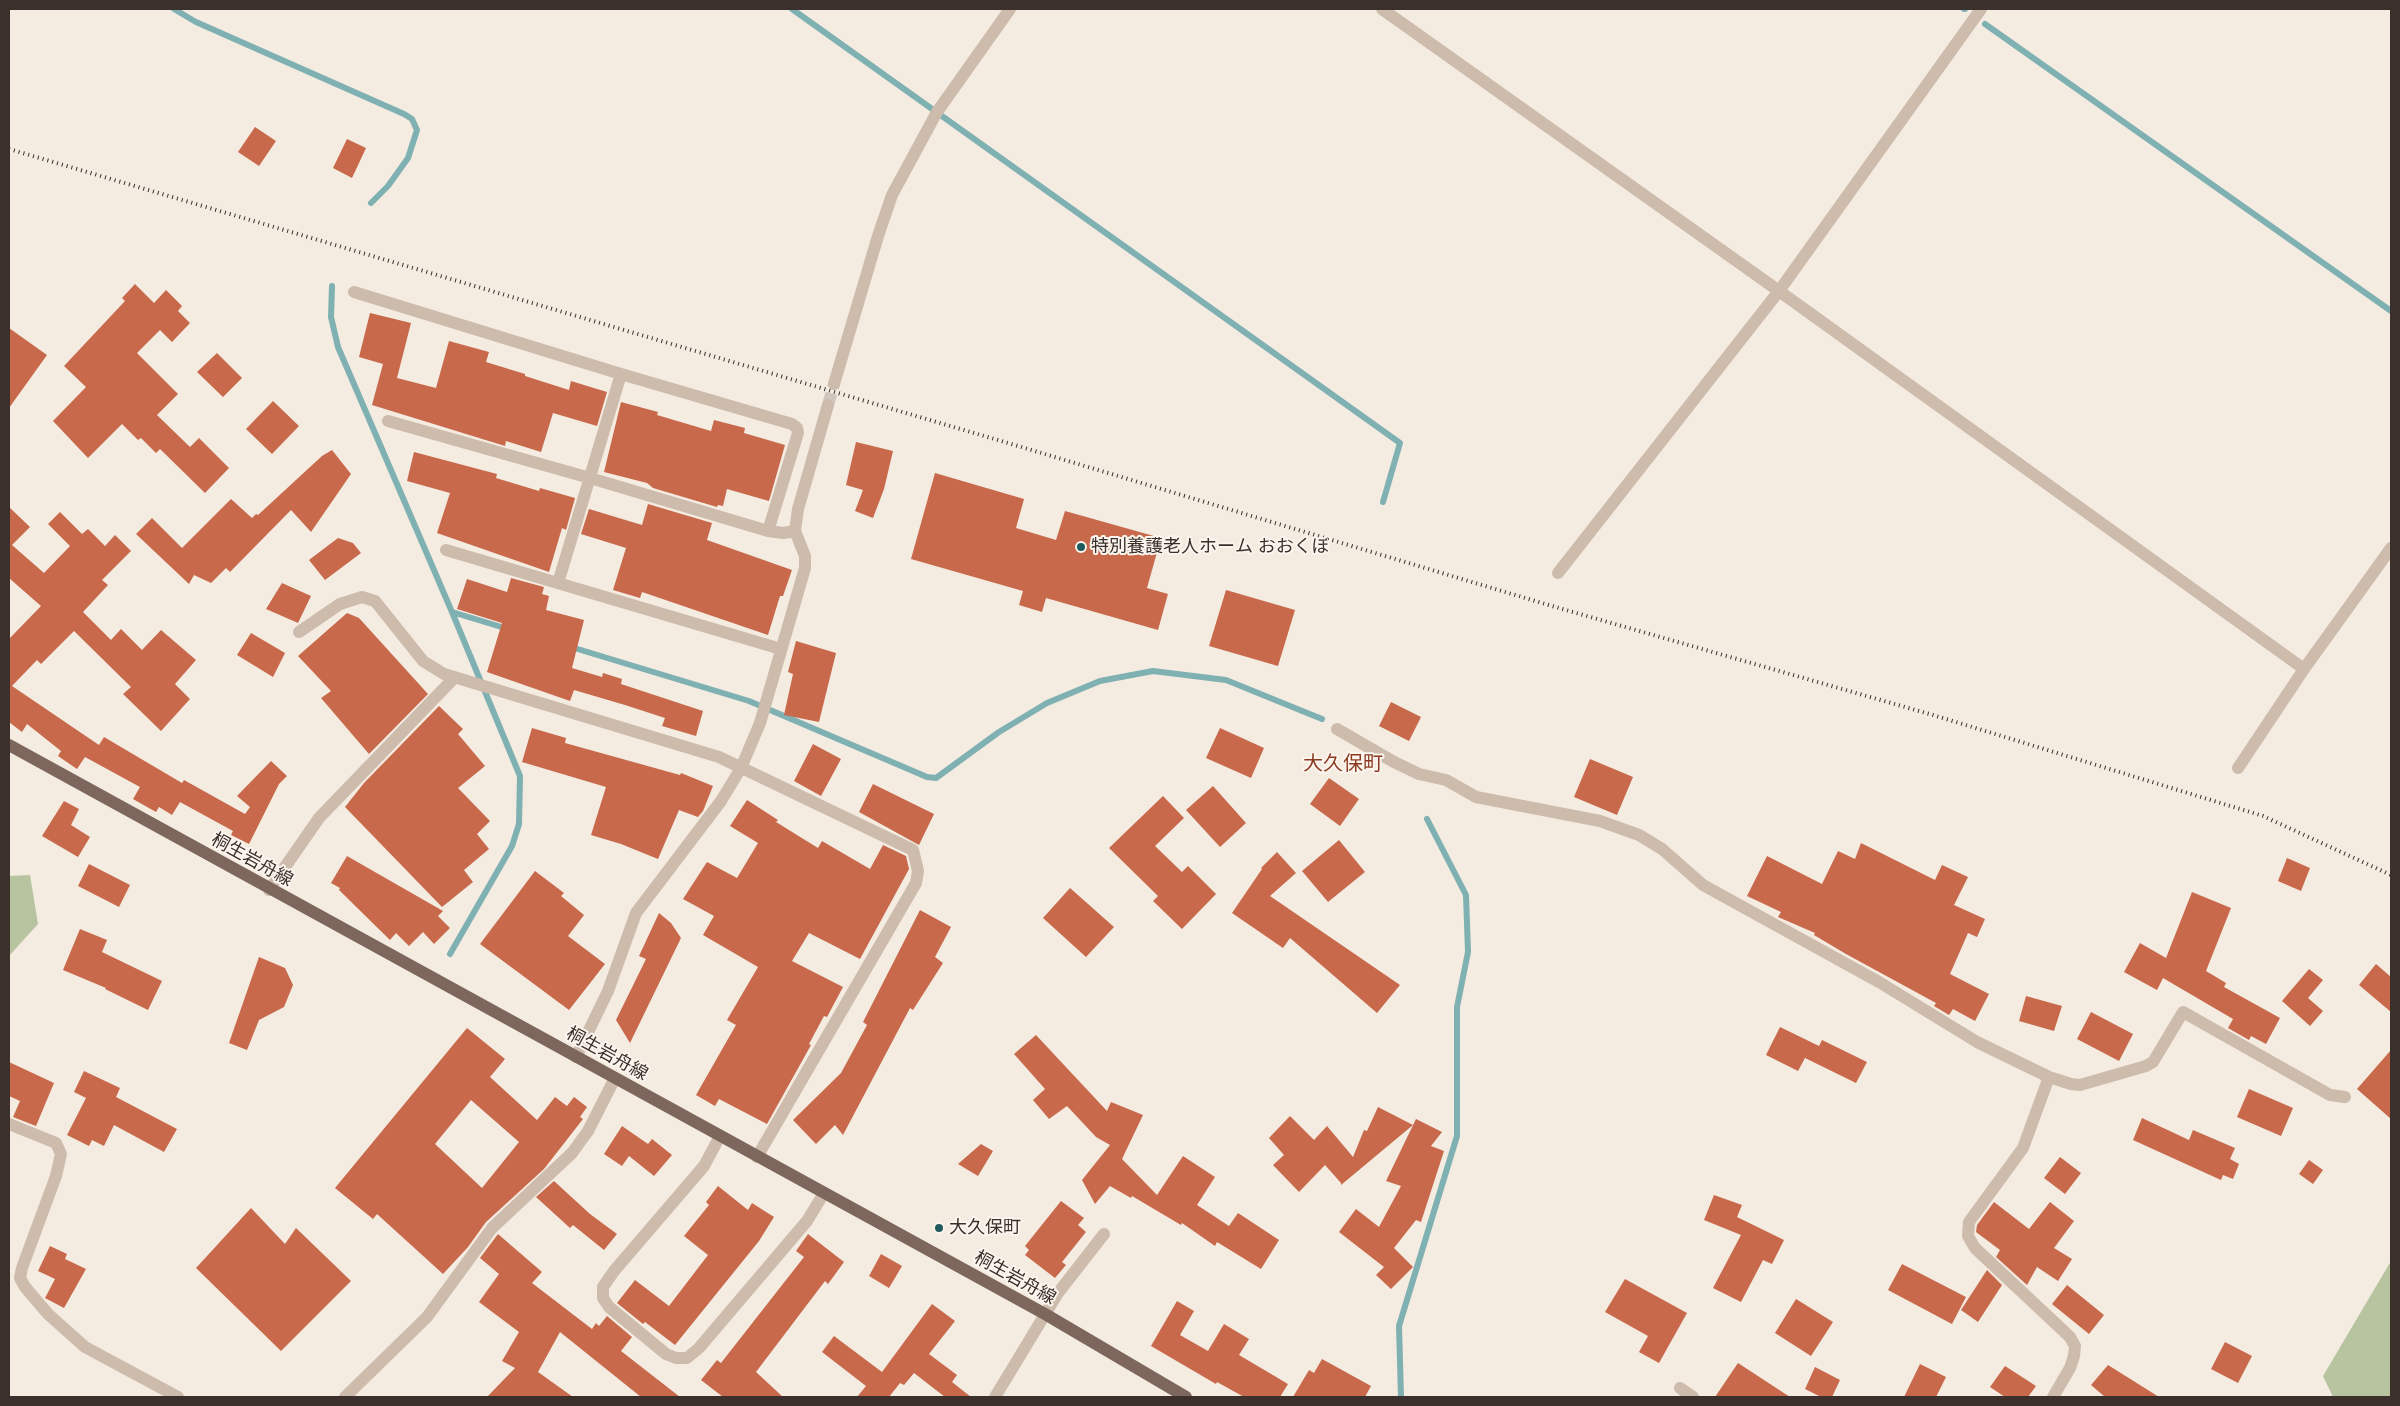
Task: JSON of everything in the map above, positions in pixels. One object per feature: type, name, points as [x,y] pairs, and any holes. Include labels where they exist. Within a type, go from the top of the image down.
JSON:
[{"type":"main road","name":"桐生岩舟線","points":[[9,745],[269,890],[1045,1314],[1186,1397]]},
{"type":"street","points":[[834,384],[892,195],[937,112],[1010,9]]},
{"type":"street","points":[[1382,9],[2304,668]]},
{"type":"street","points":[[1558,573],[1779,291],[1981,9]]},
{"type":"street","points":[[354,292],[792,424],[797,428],[798,433],[768,531]]},
{"type":"street","points":[[558,583],[621,374]]},
{"type":"street","points":[[576,1057],[608,991],[636,913],[721,801],[741,768],[760,723],[805,568],[805,556],[795,531],[798,509],[828,405]]},
{"type":"street","points":[[388,421],[768,531],[784,534],[795,531]]},
{"type":"street","points":[[2238,768],[2304,668],[2391,548]]},
{"type":"street","points":[[446,550],[781,649]]},
{"type":"street","points":[[299,632],[340,604],[362,597],[375,601],[423,661],[444,674],[719,757],[913,850],[918,871],[916,883],[757,1157]]},
{"type":"street","points":[[269,890],[318,818],[455,677]]},
{"type":"street","points":[[1337,728],[1360,744],[1394,762],[1419,774],[1446,780],[1476,797],[1574,815],[1639,835],[1662,849],[1703,885],[1879,982],[1977,1042],[2049,1077],[2071,1084],[2080,1084],[2146,1066],[2153,1062],[2184,1012],[2330,1095],[2345,1097]]},
{"type":"street","points":[[2049,1077],[2023,1148],[1969,1222],[1968,1236],[1975,1248],[2070,1337],[2075,1346],[2070,1368],[2053,1397]]},
{"type":"street","points":[[345,1397],[427,1317],[492,1228],[572,1153],[588,1131],[615,1078]]},
{"type":"street","points":[[9,1124],[56,1143],[61,1154],[56,1176],[22,1268],[20,1278],[24,1287],[48,1314],[85,1347],[178,1397]]},
{"type":"street","points":[[720,1136],[704,1166],[614,1271],[603,1287],[603,1298],[609,1307],[666,1354],[676,1358],[687,1358],[699,1348],[807,1221],[824,1193]]},
{"type":"street","points":[[995,1397],[1058,1293],[1104,1234]]},
{"type":"street","points":[[1680,1388],[1693,1397]]},
{"type":"green space","points":[[30,875],[38,924],[9,956],[9,876]]},
{"type":"green space","points":[[2391,1261],[2391,1397],[2333,1397],[2323,1376]]},
{"type":"building","points":[[255,127],[276,141],[259,166],[238,152]]},
{"type":"building","points":[[347,139],[366,148],[352,178],[333,168]]},
{"type":"building","points":[[135,284],[154,303],[166,290],[182,306],[178,311],[190,323],[172,342],[160,330],[137,353],[178,394],[157,415],[190,447],[199,438],[229,468],[205,493],[160,449],[156,453],[141,438],[138,440],[122,424],[88,458],[53,421],[86,387],[64,366],[125,301],[122,298]]},
{"type":"building","points":[[370,313],[411,323],[397,378],[436,388],[449,341],[489,352],[486,362],[525,374],[525,376],[569,390],[571,381],[607,392],[597,426],[553,413],[541,452],[506,441],[505,446],[372,405],[383,364],[359,357]]},
{"type":"building","points":[[9,328],[47,355],[9,408]]},
{"type":"building","points":[[217,353],[242,378],[223,397],[197,372]]},
{"type":"building","points":[[273,401],[299,426],[272,454],[246,429]]},
{"type":"building","points":[[621,402],[658,412],[657,415],[711,431],[714,420],[745,428],[744,433],[785,445],[769,501],[727,489],[723,506],[718,505],[717,507],[653,488],[647,483],[604,472]]},
{"type":"building","points":[[856,442],[893,451],[884,489],[873,518],[855,511],[863,490],[846,485]]},
{"type":"building","points":[[332,450],[351,474],[311,532],[291,510],[230,572],[226,568],[211,583],[194,575],[189,584],[136,534],[152,518],[182,548],[231,499],[252,518],[256,514],[258,515],[322,456]]},
{"type":"building","points":[[414,452],[497,474],[496,478],[539,491],[540,488],[575,498],[566,530],[562,528],[549,572],[437,533],[450,493],[407,481]]},
{"type":"building","name":"特別養護老人ホーム おおくぼ","points":[[935,473],[1024,499],[1016,528],[1056,540],[1065,511],[1161,538],[1147,588],[1168,594],[1158,630],[1046,598],[1042,612],[1019,605],[1023,591],[911,559]]},
{"type":"building","points":[[648,504],[712,523],[707,540],[792,570],[783,596],[780,596],[768,635],[642,592],[640,598],[613,590],[626,548],[581,534],[589,509],[642,525]]},
{"type":"building","points":[[9,507],[30,527],[12,545],[44,573],[70,546],[48,524],[60,512],[82,534],[88,529],[105,546],[115,535],[131,551],[102,580],[108,585],[83,612],[111,640],[121,629],[142,650],[161,630],[196,660],[175,684],[190,699],[161,731],[123,694],[131,687],[74,631],[41,664],[37,660],[12,686],[99,745],[104,737],[182,783],[184,780],[245,814],[250,807],[237,796],[271,761],[287,776],[279,784],[249,844],[231,835],[233,831],[180,802],[172,815],[159,807],[156,812],[133,799],[140,787],[85,757],[77,769],[58,756],[61,751],[27,724],[22,732],[9,722],[9,639],[41,606],[9,578]]},
{"type":"building","points":[[338,538],[353,543],[361,553],[325,580],[309,560]]},
{"type":"building","points":[[511,578],[544,587],[542,594],[549,596],[546,610],[584,620],[572,668],[602,677],[603,673],[622,679],[621,684],[703,711],[696,736],[662,726],[665,718],[625,705],[574,690],[570,701],[487,672],[502,623],[457,609],[467,579],[507,592]]},
{"type":"building","points":[[282,583],[311,596],[298,623],[266,609]]},
{"type":"building","points":[[1226,590],[1295,610],[1278,666],[1209,646]]},
{"type":"building","points":[[347,613],[359,618],[428,694],[369,754],[321,698],[331,691],[298,656]]},
{"type":"building","points":[[251,633],[285,653],[273,677],[237,655]]},
{"type":"building","points":[[796,641],[836,653],[819,722],[784,715],[793,674],[788,672]]},
{"type":"building","points":[[1391,702],[1421,717],[1409,741],[1379,726]]},
{"type":"building","points":[[439,706],[463,729],[458,734],[485,766],[458,788],[490,821],[477,834],[489,849],[464,870],[473,882],[442,907],[345,807],[364,783]]},
{"type":"building","points":[[532,728],[566,738],[565,743],[680,775],[681,773],[713,786],[703,811],[698,817],[679,810],[658,859],[621,844],[591,835],[606,787],[522,762]]},
{"type":"building","points":[[1220,728],[1264,748],[1251,778],[1206,758]]},
{"type":"building","points":[[813,744],[841,759],[821,796],[794,781]]},
{"type":"building","points":[[1590,759],[1633,777],[1617,815],[1574,797]]},
{"type":"building","points":[[1329,778],[1359,799],[1340,826],[1310,804]]},
{"type":"building","points":[[873,784],[934,814],[919,845],[859,812]]},
{"type":"building","points":[[1213,786],[1246,823],[1220,847],[1186,810]]},
{"type":"building","points":[[1163,796],[1184,818],[1155,846],[1182,872],[1188,866],[1216,894],[1182,929],[1153,901],[1158,896],[1109,848]]},
{"type":"building","points":[[747,800],[778,820],[776,822],[818,848],[822,841],[870,869],[883,845],[906,856],[909,869],[860,959],[809,933],[792,961],[843,987],[827,1017],[824,1016],[809,1044],[811,1045],[767,1124],[719,1099],[715,1106],[696,1095],[736,1025],[727,1020],[758,967],[703,935],[714,916],[683,899],[707,862],[737,878],[758,843],[730,826]]},
{"type":"building","points":[[64,801],[79,809],[71,825],[90,837],[78,857],[42,836]]},
{"type":"building","points":[[1339,840],[1365,872],[1328,902],[1302,871]]},
{"type":"building","points":[[1861,843],[1935,880],[1942,865],[1968,877],[1954,905],[1985,919],[1977,937],[1968,933],[1950,974],[1989,994],[1975,1021],[1953,1009],[1949,1015],[1934,1006],[1936,1003],[1846,954],[1814,935],[1815,933],[1778,917],[1781,912],[1747,896],[1767,856],[1822,884],[1838,851],[1855,859]]},
{"type":"building","points":[[1277,852],[1296,873],[1270,896],[1400,985],[1377,1013],[1290,938],[1283,948],[1232,913],[1261,868]]},
{"type":"building","points":[[347,856],[443,911],[438,916],[450,928],[434,944],[423,932],[409,946],[396,933],[390,940],[339,890],[340,888],[331,883]]},
{"type":"building","points":[[2287,858],[2310,868],[2301,891],[2278,881]]},
{"type":"building","points":[[89,864],[130,885],[119,907],[78,886]]},
{"type":"building","points":[[535,871],[564,893],[561,896],[584,915],[568,936],[605,964],[569,1010],[480,944]]},
{"type":"building","points":[[1070,888],[1114,927],[1086,957],[1043,918]]},
{"type":"building","points":[[2192,892],[2231,908],[2206,971],[2226,983],[2224,987],[2280,1018],[2266,1044],[2251,1036],[2249,1040],[2228,1028],[2233,1019],[2163,978],[2157,990],[2124,972],[2140,943],[2166,958]]},
{"type":"building","points":[[920,910],[951,927],[935,957],[943,963],[913,1010],[910,1008],[843,1135],[835,1125],[816,1144],[793,1120],[841,1073],[867,1025],[863,1022]]},
{"type":"building","points":[[659,913],[671,923],[681,938],[630,1043],[616,1020],[646,959],[639,956]]},
{"type":"building","points":[[80,929],[107,940],[102,952],[162,981],[148,1010],[106,988],[63,970]]},
{"type":"building","points":[[259,957],[285,968],[293,985],[284,1007],[259,1020],[247,1050],[229,1043]]},
{"type":"building","points":[[2376,964],[2391,977],[2391,1012],[2359,985]]},
{"type":"building","points":[[2309,969],[2323,980],[2308,998],[2323,1011],[2310,1026],[2282,1001]]},
{"type":"building","points":[[2026,996],[2062,1006],[2054,1031],[2019,1021]]},
{"type":"building","points":[[2091,1012],[2133,1034],[2119,1061],[2077,1039]]},
{"type":"building","points":[[1780,1027],[1819,1046],[1822,1040],[1867,1062],[1856,1083],[1805,1058],[1798,1071],[1766,1055]]},
{"type":"building","points":[[467,1028],[505,1059],[490,1077],[537,1120],[555,1097],[567,1106],[574,1097],[587,1107],[580,1117],[583,1119],[544,1169],[486,1222],[468,1247],[443,1274],[377,1214],[373,1219],[335,1188]],"holes":[[[471,1100],[519,1142],[482,1188],[435,1144]]]},
{"type":"building","points":[[1036,1035],[1107,1111],[1111,1102],[1143,1115],[1122,1159],[1157,1195],[1183,1156],[1215,1177],[1197,1205],[1229,1226],[1238,1213],[1279,1240],[1261,1269],[1217,1242],[1215,1246],[1182,1223],[1181,1225],[1132,1196],[1131,1198],[1110,1186],[1095,1204],[1082,1180],[1110,1145],[1096,1137],[1067,1106],[1049,1119],[1033,1100],[1045,1089],[1014,1054]]},
{"type":"building","points":[[2391,1050],[2391,1119],[2357,1089]]},
{"type":"building","points":[[9,1062],[54,1083],[36,1126],[13,1117],[20,1101],[9,1096]]},
{"type":"building","points":[[84,1071],[120,1088],[116,1097],[177,1129],[164,1152],[114,1125],[104,1146],[92,1140],[89,1146],[67,1135],[86,1098],[74,1092]]},
{"type":"building","points":[[2249,1089],[2293,1108],[2281,1136],[2237,1117]]},
{"type":"building","points":[[1378,1107],[1413,1125],[1341,1185],[1325,1165],[1299,1192],[1273,1165],[1284,1155],[1269,1138],[1290,1116],[1314,1140],[1327,1126],[1353,1157],[1364,1130],[1367,1131]]},
{"type":"building","points":[[2142,1118],[2189,1140],[2193,1130],[2235,1148],[2230,1159],[2239,1164],[2233,1179],[2223,1175],[2221,1180],[2133,1140]]},
{"type":"building","points":[[1416,1119],[1442,1132],[1431,1146],[1444,1151],[1421,1222],[1416,1220],[1394,1248],[1413,1267],[1391,1289],[1376,1275],[1384,1267],[1339,1232],[1356,1209],[1379,1227],[1401,1186],[1386,1181]]},
{"type":"building","points":[[622,1126],[648,1144],[652,1139],[672,1155],[654,1176],[629,1156],[622,1166],[604,1154]]},
{"type":"building","points":[[981,1144],[993,1151],[978,1176],[958,1164]]},
{"type":"building","points":[[2060,1157],[2081,1173],[2065,1194],[2044,1178]]},
{"type":"building","points":[[2309,1160],[2323,1170],[2313,1184],[2299,1174]]},
{"type":"building","points":[[554,1181],[590,1214],[617,1234],[604,1250],[573,1225],[570,1228],[536,1197]]},
{"type":"building","points":[[718,1186],[748,1210],[752,1203],[774,1217],[759,1241],[675,1345],[645,1322],[643,1324],[617,1303],[635,1280],[669,1306],[708,1255],[684,1236],[709,1205],[706,1202]]},
{"type":"building","points":[[1714,1195],[1742,1205],[1737,1217],[1784,1240],[1772,1264],[1763,1260],[1741,1302],[1713,1288],[1741,1235],[1704,1220]]},
{"type":"building","points":[[1061,1201],[1084,1218],[1078,1225],[1086,1232],[1062,1262],[1066,1265],[1055,1278],[1025,1255],[1029,1250],[1025,1246]]},
{"type":"building","points":[[1994,1202],[2029,1229],[2050,1202],[2074,1221],[2054,1248],[2072,1259],[2058,1281],[2037,1267],[2027,1285],[1996,1257],[2000,1250],[1976,1232],[1977,1225]]},
{"type":"building","points":[[251,1208],[285,1244],[296,1228],[351,1281],[281,1351],[196,1268]]},
{"type":"building","points":[[498,1234],[542,1272],[532,1283],[592,1329],[596,1323],[599,1326],[607,1316],[632,1337],[621,1351],[680,1397],[641,1397],[560,1332],[538,1372],[573,1397],[487,1397],[515,1368],[502,1361],[519,1332],[479,1302],[499,1274],[480,1258]]},
{"type":"building","points":[[808,1234],[844,1262],[828,1284],[825,1281],[756,1372],[783,1397],[723,1397],[701,1380],[717,1360],[721,1363],[804,1257],[796,1251]]},
{"type":"building","points":[[50,1246],[67,1254],[65,1259],[86,1269],[64,1308],[45,1298],[55,1279],[38,1271]]},
{"type":"building","points":[[881,1254],[902,1266],[889,1288],[869,1276]]},
{"type":"building","points":[[1902,1264],[1966,1297],[1952,1324],[1888,1290]]},
{"type":"building","points":[[1987,1270],[2002,1285],[1978,1322],[1961,1310]]},
{"type":"building","points":[[1625,1279],[1687,1313],[1659,1363],[1639,1352],[1648,1336],[1605,1312]]},
{"type":"building","points":[[2067,1285],[2104,1315],[2089,1334],[2052,1304]]},
{"type":"building","points":[[1796,1299],[1833,1322],[1811,1356],[1775,1333]]},
{"type":"building","points":[[1177,1301],[1194,1311],[1180,1335],[1208,1351],[1224,1324],[1249,1339],[1239,1355],[1288,1384],[1280,1397],[1244,1397],[1217,1382],[1216,1384],[1151,1346]]},
{"type":"building","points":[[932,1304],[955,1321],[929,1354],[957,1375],[952,1382],[971,1397],[945,1397],[914,1373],[904,1385],[900,1383],[889,1397],[857,1397],[866,1386],[822,1352],[834,1336],[882,1372]]},
{"type":"building","points":[[2225,1342],[2252,1356],[2238,1383],[2211,1369]]},
{"type":"building","points":[[1322,1359],[1371,1386],[1365,1397],[1293,1397],[1309,1370],[1314,1373]]},
{"type":"building","points":[[1738,1363],[1790,1397],[1715,1397]]},
{"type":"building","points":[[1920,1364],[1946,1377],[1936,1397],[1904,1397]]},
{"type":"building","points":[[2108,1365],[2159,1397],[2105,1397],[2091,1385]]},
{"type":"building","points":[[2005,1366],[2036,1386],[2028,1397],[2005,1397],[1990,1387]]},
{"type":"building","points":[[1815,1367],[1840,1380],[1832,1397],[1821,1397],[1805,1389]]},
{"type":"waterway","points":[[174,9],[196,22],[412,119],[417,130],[408,158],[388,186],[371,203]]},
{"type":"waterway","points":[[792,9],[1400,443],[1383,502]]},
{"type":"waterway","points":[[1985,24],[2391,311]]},
{"type":"waterway","points":[[332,286],[331,317],[338,347],[520,776],[519,824],[512,846],[450,954]]},
{"type":"waterway","points":[[452,612],[508,629]]},
{"type":"waterway","points":[[571,647],[749,701],[927,777],[936,778],[999,732],[1047,703],[1100,681],[1153,671],[1226,680],[1322,719]]},
{"type":"waterway","points":[[1401,1397],[1399,1326],[1457,1136],[1457,1007],[1468,952],[1466,895],[1427,819]]},
{"type":"tunnel","points":[[828,405],[834,384]]},
{"type":"railway","points":[[9,149],[1008,443],[1552,606],[1933,715],[2263,816],[2391,875]]},
{"type":"place","name":"特別養護老人ホーム おおくぼ","points":[[1081,547]]},
{"type":"place","name":"大久保町","points":[[939,1228]]},
{"type":"district","name":"大久保町","points":[[1343,764]]}]
